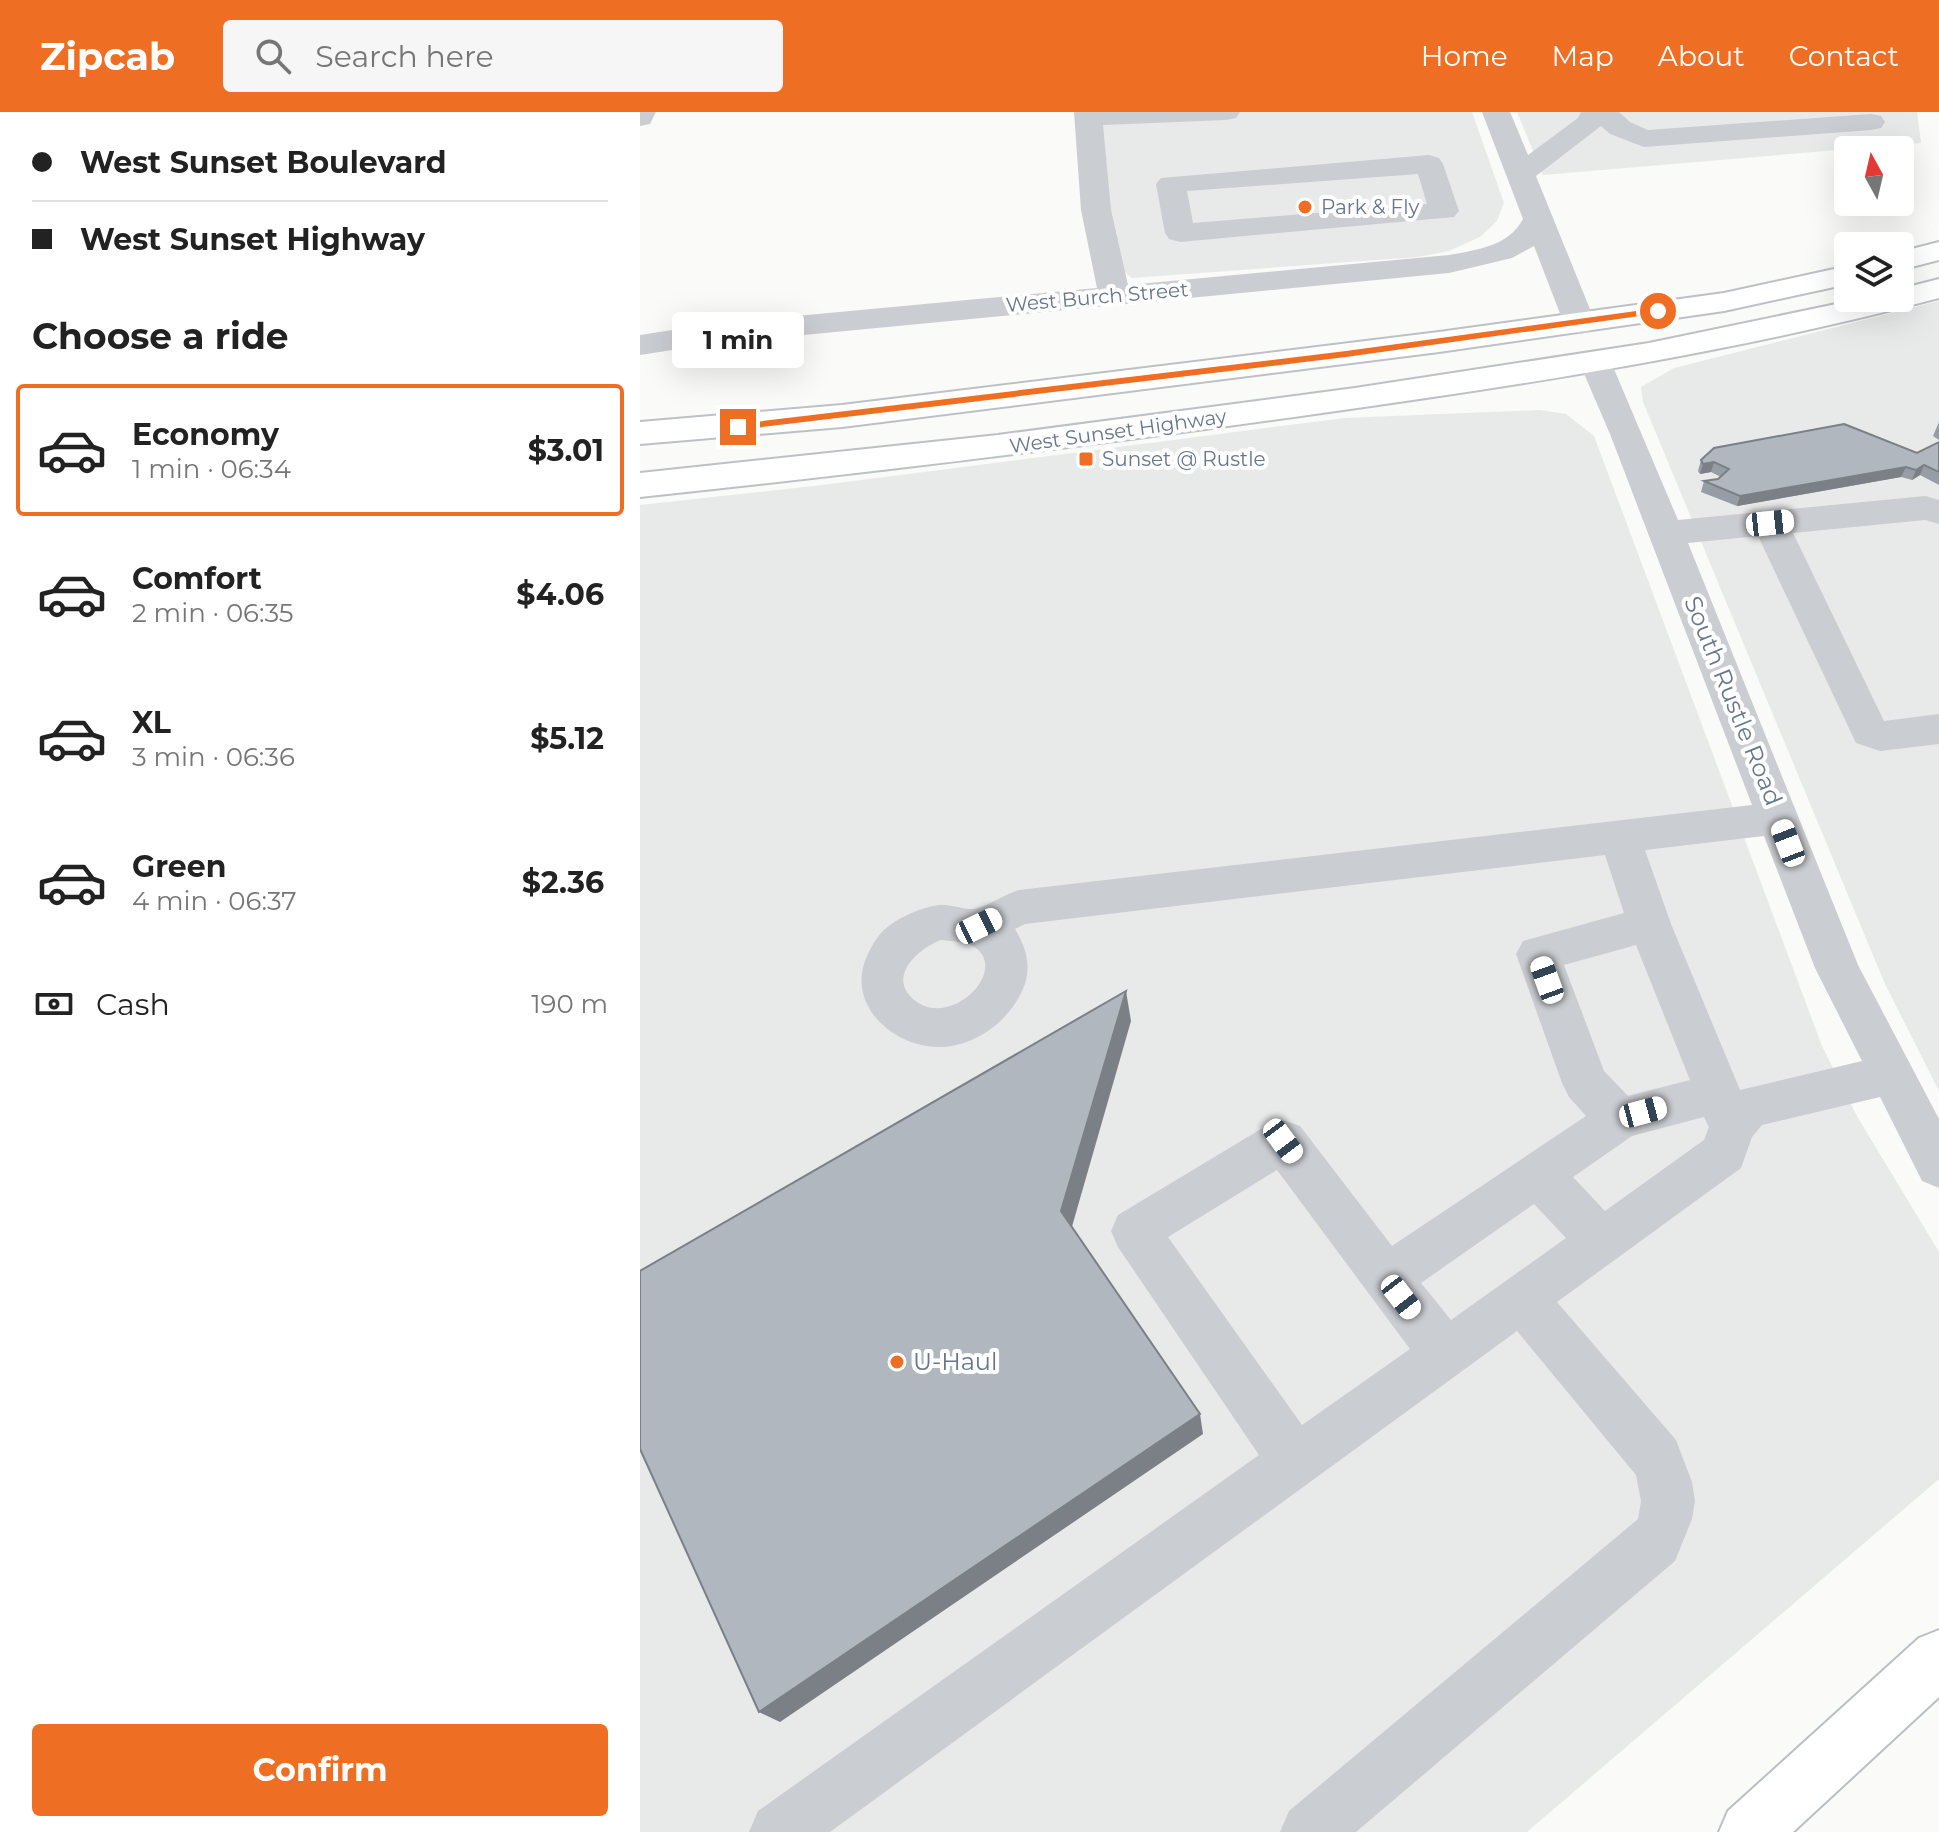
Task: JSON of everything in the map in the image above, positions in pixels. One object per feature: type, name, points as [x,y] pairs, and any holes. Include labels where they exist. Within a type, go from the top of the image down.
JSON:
[{"type":"main road","points":[[1914,257],[1939,251]]},
{"type":"main road","name":"West Sunset Highway","points":[[640,433],[842,416],[1580,324],[1794,288],[1834,278]]},
{"type":"main road","points":[[1595,362],[1599,352],[1623,344],[1760,319],[1776,310],[1794,288]]},
{"type":"main road","points":[[1158,377],[1189,392],[1216,393],[1530,359],[1595,362],[1750,333],[1939,288]]},
{"type":"main road","name":"West Sunset Highway","points":[[640,485],[1006,446],[1595,362]]},
{"type":"main road","points":[[1749,1832],[1939,1658]]},
{"type":"street","points":[[640,118],[642,112]]},
{"type":"street","points":[[1114,294],[1096,210],[1088,114],[1226,112]]},
{"type":"street","points":[[1496,112],[1580,324]]},
{"type":"street","points":[[1521,174],[1558,149],[1589,123],[1595,112]]},
{"type":"street","points":[[1602,112],[1620,128],[1644,139],[1871,122]]},
{"type":"street","points":[[1429,164],[1444,211],[1307,223],[1180,233],[1171,184],[1429,164]]},
{"type":"street","name":"West Burch Street","points":[[640,345],[711,334],[1114,294],[1421,268],[1497,254],[1534,231],[1538,219]]},
{"type":"street","points":[[1307,223],[1321,277]]},
{"type":"street","name":"South Rustle Road","points":[[1595,362],[1666,533],[1837,968],[1939,1166]]},
{"type":"street","points":[[1666,533],[1925,508],[1939,512]]},
{"type":"street","points":[[1770,523],[1870,732],[1880,736],[1939,729]]},
{"type":"street","points":[[979,926],[1019,907],[1779,818]]},
{"type":"street","points":[[779,1832],[1724,1153],[1724,1110],[1649,924],[1619,836]]},
{"type":"street","points":[[1619,1119],[1585,1083],[1538,954],[1649,924]]},
{"type":"street","points":[[1386,1278],[1619,1119],[1748,1108],[1891,1074]]},
{"type":"street","points":[[1295,1461],[1135,1231],[1283,1141],[1445,1353]]},
{"type":"street","points":[[1538,1174],[1601,1241]]},
{"type":"street","points":[[1310,1832],[1656,1542],[1668,1518],[1667,1487],[1657,1459],[1521,1298]]},
{"type":"shaded area","points":[[1102,112],[1472,112],[1504,203],[1497,221],[1480,237],[1449,251],[1418,257],[1132,278],[1122,270],[1097,148]]},
{"type":"shaded area","points":[[1517,112],[1917,112],[1921,143],[1914,144],[1914,136],[1834,136],[1834,150],[1543,175]]},
{"type":"shaded area","points":[[1939,301],[1939,1091],[1885,984],[1643,402],[1641,387],[1674,368],[1895,312],[1914,312],[1914,307]]},
{"type":"shaded area","points":[[1540,410],[1566,414],[1594,436],[1822,1046],[1858,1118],[1939,1252],[1939,1479],[1527,1832],[640,1832],[640,505],[814,486],[1345,418]]},
{"type":"building","points":[[1844,424],[1917,453],[1939,442],[1939,472],[1924,465],[1916,470],[1906,467],[1740,496],[1704,481],[1718,479],[1729,469],[1714,462],[1703,464],[1701,460],[1714,448]]},
{"type":"building","name":"U-Haul","points":[[1126,991],[1061,1211],[1200,1414],[759,1712],[640,1449],[640,1271]]},
{"type":"place","name":"Park & Fly","points":[[1305,207]]},
{"type":"place","name":"Sunset @ Rustle","points":[[1086,459]]},
{"type":"place","name":"U-Haul","points":[[897,1362]]},
{"type":"route","points":[[738,427],[1346,354],[1658,311]]}]
